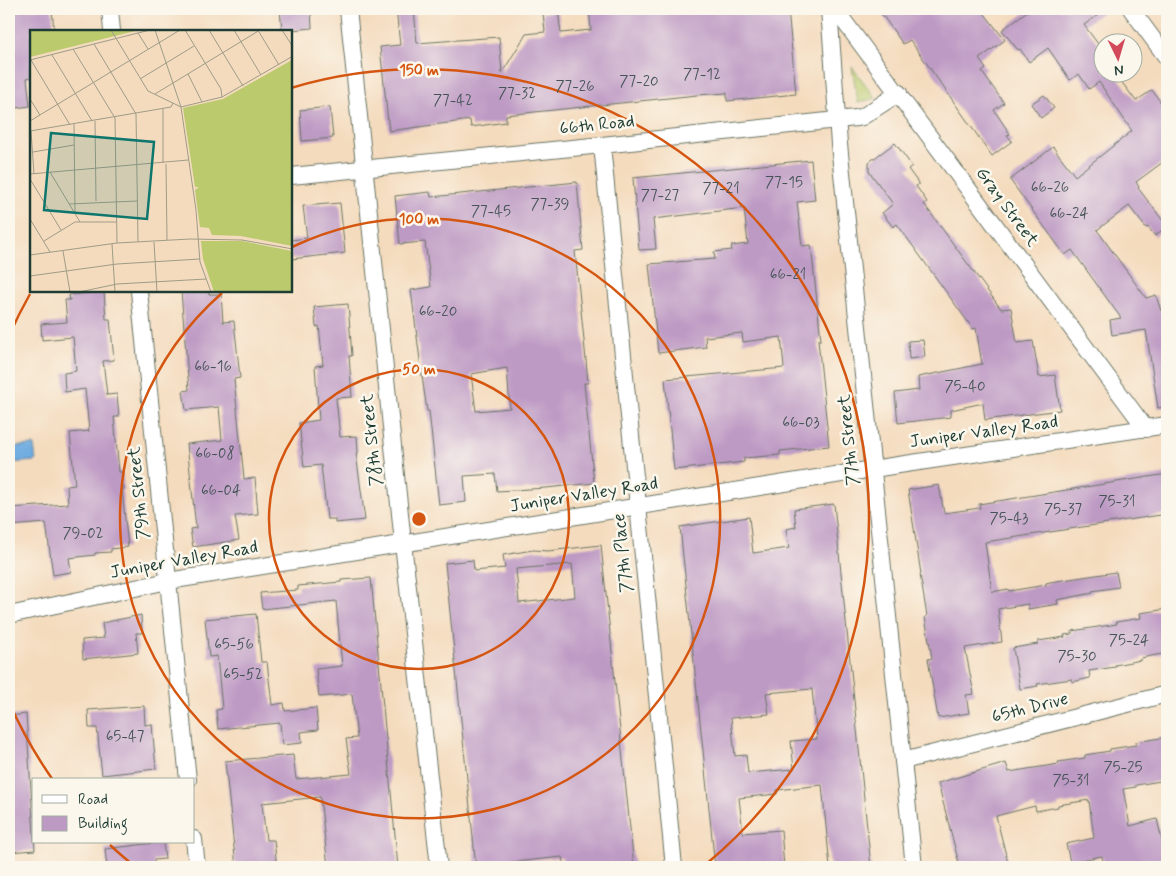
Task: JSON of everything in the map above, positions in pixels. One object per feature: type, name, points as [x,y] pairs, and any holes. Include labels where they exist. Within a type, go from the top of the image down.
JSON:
[{"type":"street","points":[[110,9],[112,30]]},
{"type":"street","name":"78th Street","points":[[348,9],[403,543],[439,867]]},
{"type":"street","name":"77th Street","points":[[828,9],[837,120],[914,867]]},
{"type":"street","name":"Gray Street","points":[[835,9],[1146,429]]},
{"type":"street","points":[[1131,9],[1167,58]]},
{"type":"street","name":"66th Road","points":[[292,176],[862,117],[899,93]]},
{"type":"street","name":"77th Place","points":[[602,145],[674,867]]},
{"type":"street","name":"79th Street","points":[[139,292],[188,778]]},
{"type":"street","name":"Juniper Valley Road","points":[[9,615],[168,581],[872,469],[1167,426]]},
{"type":"street","name":"65th Drive","points":[[903,761],[1167,694]]},
{"type":"street","points":[[194,844],[196,867]]},
{"type":"green space","points":[[852,67],[876,98],[858,103]]},
{"type":"water","points":[[34,445],[36,461],[9,463],[9,447]]},
{"type":"building","points":[[10,9],[52,9],[54,30],[30,30],[30,77],[27,78],[30,106],[9,109],[9,58],[14,58]]},
{"type":"building","points":[[280,9],[311,9],[312,28],[282,30]]},
{"type":"building","points":[[396,9],[414,9],[417,43],[499,37],[502,73],[526,34],[545,32],[543,13],[558,11],[561,33],[591,30],[589,9],[788,9],[796,94],[727,101],[727,93],[697,95],[506,115],[506,122],[471,127],[470,120],[389,131],[380,47],[400,45]]},
{"type":"building","points":[[878,9],[981,9],[1005,40],[979,59],[986,69],[982,72],[1004,103],[994,110],[1010,134],[1007,135],[1012,141],[992,156],[910,40],[903,44]]},
{"type":"building","points":[[1030,9],[1107,9],[1084,25],[1094,38],[1094,82],[1099,82],[1089,89],[1079,74],[1070,80],[1048,48],[1029,62],[1020,49],[1018,50],[1002,30]]},
{"type":"building","points":[[1099,82],[1122,82],[1136,101],[1152,90],[1167,111],[1167,159],[1136,182],[1138,188],[1167,226],[1155,236],[1148,227],[1146,228],[1129,206],[1097,230],[1146,298],[1156,295],[1161,311],[1167,311],[1167,407],[1158,408],[1146,330],[1112,335],[1110,320],[1121,318],[1072,250],[1065,255],[1010,180],[1053,147],[1075,176],[1132,131]]},
{"type":"building","points":[[1044,95],[1054,108],[1041,118],[1031,104]]},
{"type":"building","points":[[330,107],[333,138],[302,141],[300,110]]},
{"type":"building","points":[[895,143],[912,166],[908,169],[919,184],[916,186],[927,202],[924,204],[1001,309],[1011,308],[1017,343],[1033,341],[1039,377],[1055,375],[1060,410],[985,420],[983,403],[951,410],[951,417],[898,423],[895,393],[919,390],[918,377],[982,364],[976,328],[973,329],[897,224],[893,227],[882,213],[893,204],[869,171],[869,162]]},
{"type":"building","points":[[811,160],[815,200],[797,202],[802,246],[811,245],[821,340],[818,340],[829,446],[780,451],[780,455],[744,458],[744,462],[674,470],[665,379],[784,368],[781,337],[743,342],[742,333],[705,337],[706,347],[658,353],[649,264],[715,259],[714,252],[732,250],[731,246],[748,244],[744,208],[653,219],[656,249],[639,250],[633,178]]},
{"type":"building","points":[[577,182],[583,250],[575,251],[588,383],[584,383],[594,483],[497,491],[495,474],[464,476],[466,502],[439,505],[429,411],[427,411],[411,290],[431,287],[425,242],[400,244],[395,196],[430,192],[431,197]],"holes":[[[507,368],[510,408],[476,411],[471,374]]]},
{"type":"building","points":[[340,203],[345,253],[292,259],[292,240],[307,238],[303,206]]},
{"type":"building","points":[[104,292],[106,319],[110,319],[114,360],[103,361],[107,395],[117,394],[119,417],[114,417],[119,472],[122,472],[124,489],[122,490],[128,547],[111,549],[111,552],[95,553],[95,555],[69,558],[71,572],[53,575],[46,523],[9,526],[9,508],[68,504],[67,486],[75,485],[70,433],[89,431],[85,389],[65,392],[64,373],[76,371],[73,337],[42,340],[41,324],[67,322],[65,300],[70,300],[69,295]]},
{"type":"building","points":[[181,292],[221,294],[223,322],[234,321],[240,378],[234,379],[244,479],[255,478],[258,514],[235,516],[239,540],[193,547],[190,529],[196,528],[187,444],[222,440],[219,407],[186,410],[183,391],[189,390]]},
{"type":"building","points":[[348,304],[352,356],[349,356],[352,397],[336,398],[340,437],[357,436],[358,453],[356,453],[365,520],[335,523],[335,519],[327,519],[321,465],[304,467],[299,423],[319,420],[315,366],[323,365],[319,326],[316,327],[314,307]]},
{"type":"building","points":[[923,340],[925,357],[909,359],[908,341]]},
{"type":"building","points":[[1167,474],[1167,514],[985,542],[992,592],[1008,589],[1009,591],[1046,585],[1046,583],[1050,582],[1116,572],[1119,587],[1092,591],[1093,593],[1057,600],[1058,604],[1028,609],[1028,604],[998,609],[1002,642],[965,648],[974,694],[966,695],[969,713],[938,718],[928,659],[932,658],[925,617],[927,616],[908,490],[939,485],[944,513],[980,508],[979,504]]},
{"type":"building","points":[[834,504],[871,867],[830,867],[822,785],[777,790],[777,794],[739,798],[743,833],[781,830],[784,867],[715,867],[680,527],[749,517],[753,553],[789,548],[786,529],[796,527],[794,509]],"holes":[[[812,689],[817,739],[791,741],[794,769],[748,773],[746,755],[735,756],[731,718],[769,714],[766,693]]]},
{"type":"building","points":[[601,545],[634,867],[564,867],[562,857],[504,863],[504,867],[476,867],[445,563],[473,560],[474,571],[505,568],[503,555],[533,550],[548,551]],"holes":[[[572,564],[575,597],[519,603],[516,569]]]},
{"type":"building","points":[[371,578],[398,867],[328,867],[320,797],[262,803],[266,840],[274,840],[277,867],[236,867],[225,761],[293,755],[296,779],[351,774],[346,739],[357,738],[352,694],[319,697],[316,669],[342,666],[336,601],[262,609],[260,593],[298,590],[298,586]]},
{"type":"building","points":[[1167,609],[1167,653],[1115,665],[1115,667],[1089,671],[1090,678],[1072,682],[1072,679],[1037,684],[1038,686],[1020,689],[1013,648],[1038,644],[1038,641],[1065,637],[1064,635],[1072,634],[1072,631],[1141,618],[1140,613]]},
{"type":"building","points":[[256,614],[261,662],[267,662],[272,705],[284,703],[285,711],[316,708],[318,730],[301,732],[302,743],[282,745],[280,723],[218,729],[216,710],[222,709],[217,656],[209,657],[205,619]]},
{"type":"building","points":[[141,615],[142,633],[136,633],[138,653],[83,659],[82,640],[104,638],[102,623]]},
{"type":"building","points":[[144,706],[145,725],[152,724],[156,769],[102,775],[97,728],[89,728],[88,710]]},
{"type":"building","points":[[26,714],[32,805],[32,844],[35,844],[35,850],[9,852],[9,812],[12,812],[9,769],[9,716]]},
{"type":"building","points":[[1167,737],[1167,780],[1123,789],[1130,826],[1157,819],[1167,867],[1104,867],[1102,856],[1070,862],[1066,844],[1094,838],[1089,800],[1036,811],[1035,806],[996,816],[1008,863],[1004,864],[1005,867],[960,867],[938,783],[1006,763],[1009,772],[1059,764],[1058,762],[1085,758],[1085,755],[1136,745],[1136,742]]},
{"type":"building","points":[[163,844],[165,859],[154,860],[154,867],[107,867],[105,849]]}]
